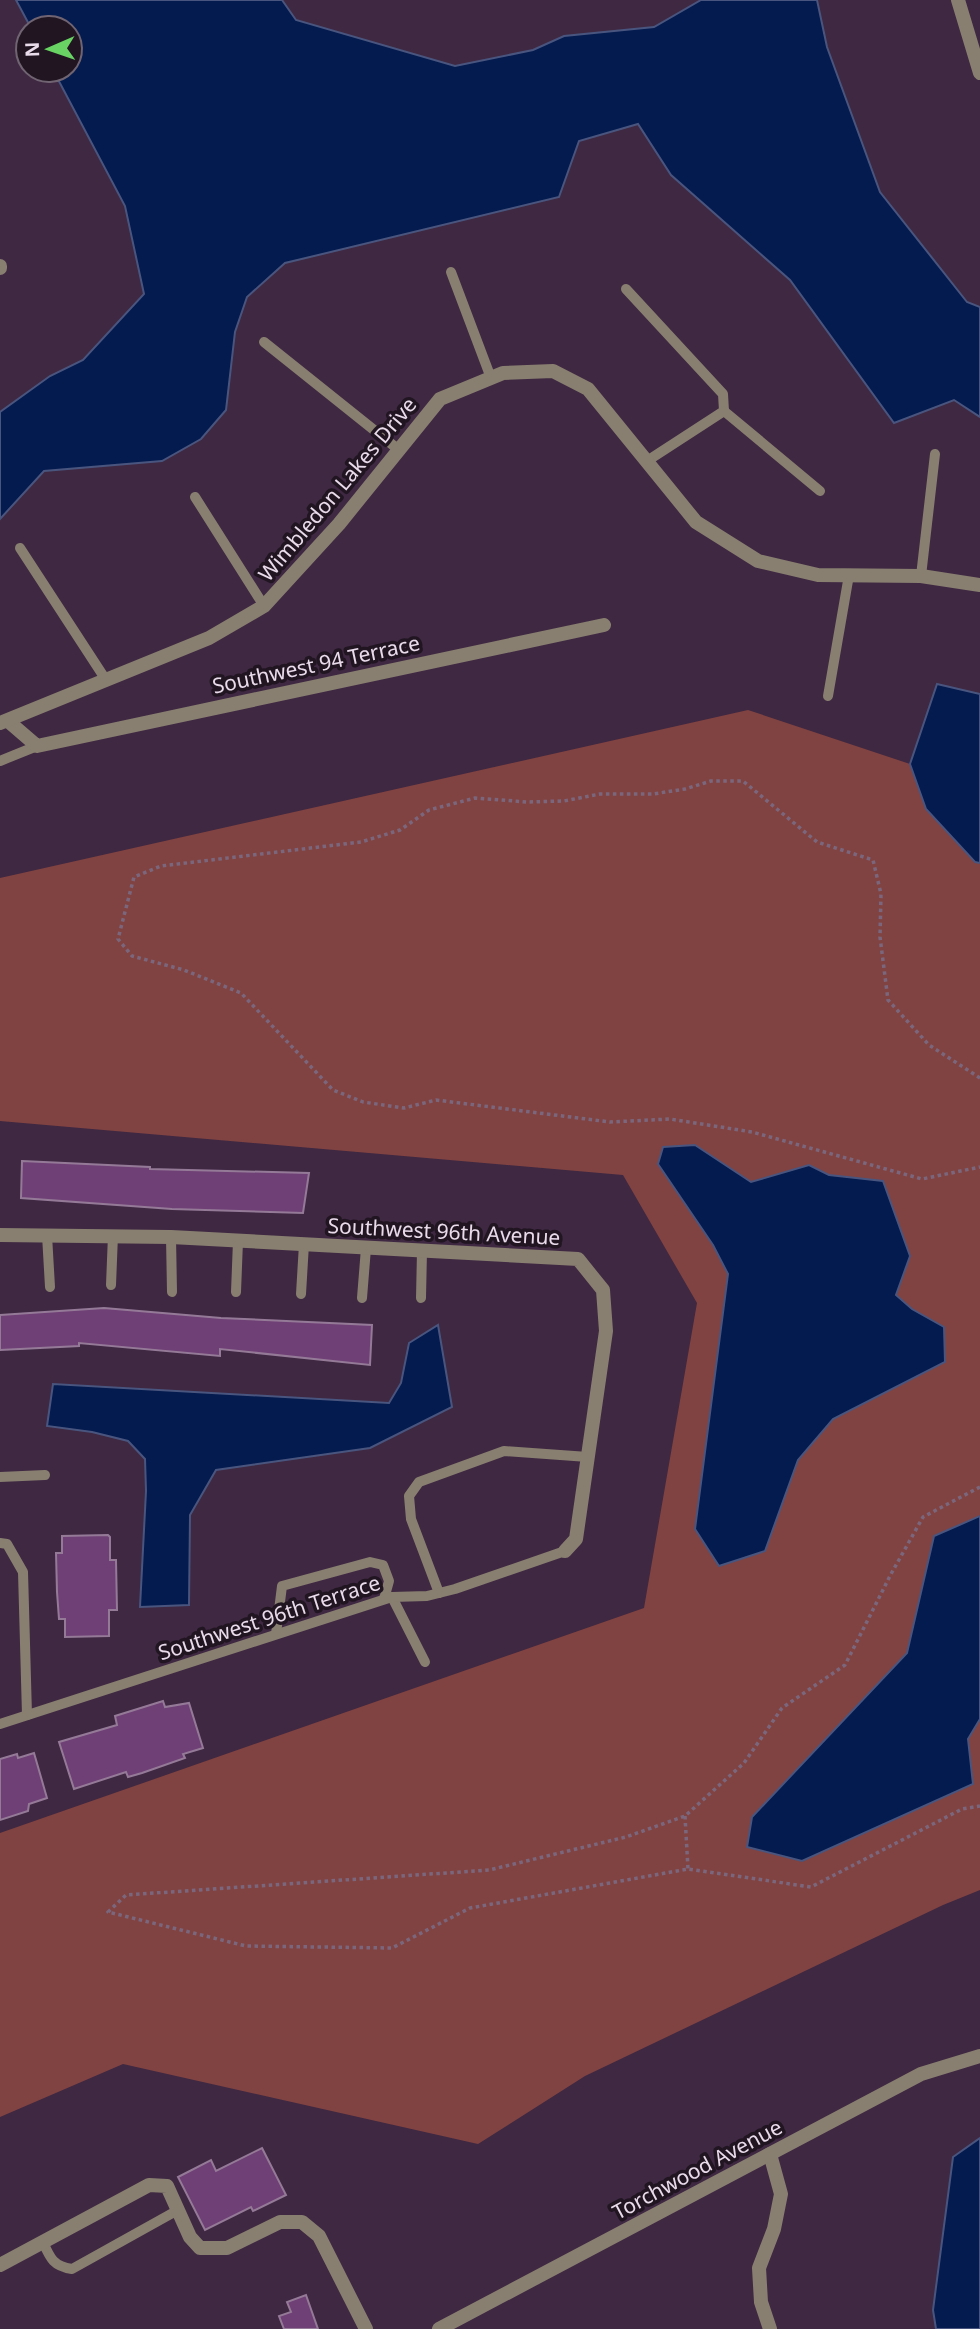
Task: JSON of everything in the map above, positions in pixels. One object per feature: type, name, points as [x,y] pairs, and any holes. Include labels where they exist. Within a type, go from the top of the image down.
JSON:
[{"type":"street","points":[[958,0],[980,73]]},
{"type":"street","name":"Wimbledon Lakes Drive","points":[[4,722],[209,638],[264,606],[339,524],[440,399],[503,373],[553,371],[588,390],[696,522],[758,561],[818,575],[921,576],[980,585]]},
{"type":"street","name":"Southwest 94 Terrace","points":[[37,746],[604,625]]},
{"type":"street","points":[[4,722],[37,746]]},
{"type":"street","name":"Southwest 96th Avenue","points":[[0,1235],[171,1237],[578,1259],[603,1290],[606,1331],[576,1538],[565,1551]]},
{"type":"street","name":"Torchwood Avenue","points":[[439,2329],[921,2074],[980,2056]]},
{"type":"street","points":[[770,2154],[781,2194],[774,2229],[759,2268],[761,2302],[770,2329]]},
{"type":"street","points":[[0,2265],[149,2185],[167,2186],[190,2236],[200,2248],[227,2248],[280,2222],[302,2222],[319,2236],[366,2329]]},
{"type":"lane","points":[[451,272],[491,377]]},
{"type":"lane","points":[[626,289],[723,394],[724,411],[820,491]]},
{"type":"lane","points":[[264,342],[399,450]]},
{"type":"lane","points":[[647,461],[724,411]]},
{"type":"lane","points":[[921,576],[934,454]]},
{"type":"lane","points":[[195,497],[264,606]]},
{"type":"lane","points":[[20,548],[106,680]]},
{"type":"lane","points":[[828,696],[849,575]]},
{"type":"lane","name":"Southwest 94 Terrace","points":[[0,761],[37,746]]},
{"type":"lane","points":[[47,1235],[50,1287]]},
{"type":"lane","points":[[111,1285],[113,1235]]},
{"type":"lane","points":[[171,1237],[172,1292]]},
{"type":"lane","points":[[236,1292],[238,1241]]},
{"type":"lane","points":[[301,1294],[304,1244]]},
{"type":"lane","points":[[362,1298],[366,1248]]},
{"type":"lane","points":[[421,1298],[422,1251]]},
{"type":"lane","points":[[439,1593],[411,1519],[408,1496],[419,1482],[504,1451],[588,1457]]},
{"type":"lane","points":[[0,1477],[45,1475]]},
{"type":"lane","points":[[0,1543],[7,1544],[23,1572],[27,1715]]},
{"type":"lane","name":"Southwest 96th Terrace","points":[[0,1724],[388,1598],[428,1596],[565,1551]]},
{"type":"lane","points":[[276,1634],[282,1586],[370,1562],[383,1565],[389,1581],[388,1598],[425,1662]]},
{"type":"lane","points":[[43,2242],[60,2267],[72,2269],[178,2210]]},
{"type":"path","points":[[980,1078],[929,1045],[888,1000],[880,937],[881,894],[873,860],[817,842],[743,781],[711,781],[685,789],[653,794],[600,794],[564,801],[527,802],[475,798],[429,810],[400,830],[361,842],[161,866],[134,877],[118,939],[132,956],[184,970],[241,993],[333,1090],[363,1102],[404,1108],[436,1100],[610,1122],[670,1119],[752,1132],[922,1179],[980,1167]]},
{"type":"path","points":[[980,1487],[923,1517],[845,1665],[782,1708],[744,1763],[685,1816],[626,1837],[489,1870],[126,1895],[108,1912],[246,1946],[392,1948],[470,1908],[688,1869],[811,1887],[962,1809],[980,1806]]},
{"type":"path","points":[[685,1816],[688,1869]]},
{"type":"shaded area","points":[[937,684],[980,694],[980,1890],[943,1905],[585,2076],[478,2144],[123,2064],[0,2117],[0,1833],[644,1608],[697,1303],[623,1175],[0,1121],[0,878],[748,710],[910,764]]},
{"type":"water","points":[[16,0],[282,0],[296,20],[455,66],[533,50],[564,36],[654,27],[701,0],[817,0],[827,47],[880,192],[967,302],[980,307],[980,417],[954,400],[894,423],[790,280],[671,175],[638,124],[579,141],[559,197],[285,263],[247,297],[235,332],[226,410],[201,439],[162,461],[44,471],[0,519],[0,412],[50,376],[83,360],[144,294],[125,206],[60,84],[84,84],[84,14],[24,14]]},
{"type":"water","points":[[937,684],[980,694],[980,863],[975,862],[926,809],[910,764]]},
{"type":"water","points":[[695,1145],[751,1182],[809,1165],[829,1175],[883,1181],[910,1256],[896,1295],[912,1309],[944,1327],[945,1362],[833,1419],[798,1460],[765,1551],[719,1566],[695,1529],[728,1274],[713,1245],[658,1164],[663,1147]]},
{"type":"water","points":[[438,1325],[452,1407],[370,1448],[216,1470],[190,1515],[189,1605],[140,1607],[145,1459],[128,1441],[92,1432],[47,1426],[53,1384],[389,1403],[401,1383],[409,1343]]},
{"type":"water","points":[[980,1516],[980,1719],[968,1739],[973,1784],[802,1861],[747,1847],[752,1817],[907,1653],[934,1536]]},
{"type":"water","points":[[980,2138],[980,2329],[936,2329],[933,2310],[953,2157]]},
{"type":"building","points":[[22,1161],[150,1169],[309,1173],[303,1213],[172,1209],[21,1198]]},
{"type":"building","points":[[104,1308],[221,1318],[372,1325],[370,1365],[220,1349],[220,1356],[79,1343],[79,1346],[0,1350],[0,1315]]},
{"type":"building","points":[[108,1535],[110,1560],[116,1560],[117,1610],[109,1610],[109,1636],[65,1637],[65,1619],[59,1619],[57,1592],[56,1553],[62,1553],[62,1536]]},
{"type":"building","points":[[163,1701],[165,1707],[189,1703],[203,1748],[183,1754],[185,1758],[142,1773],[128,1777],[126,1772],[74,1789],[59,1742],[117,1725],[115,1716]]},
{"type":"building","points":[[34,1753],[47,1798],[29,1804],[28,1811],[0,1820],[0,1759],[17,1754],[18,1758]]},
{"type":"building","points":[[262,2148],[286,2195],[253,2211],[251,2207],[205,2230],[178,2177],[211,2160],[216,2171]]},
{"type":"building","points":[[306,2295],[318,2329],[284,2329],[279,2316],[291,2312],[287,2302]]}]
